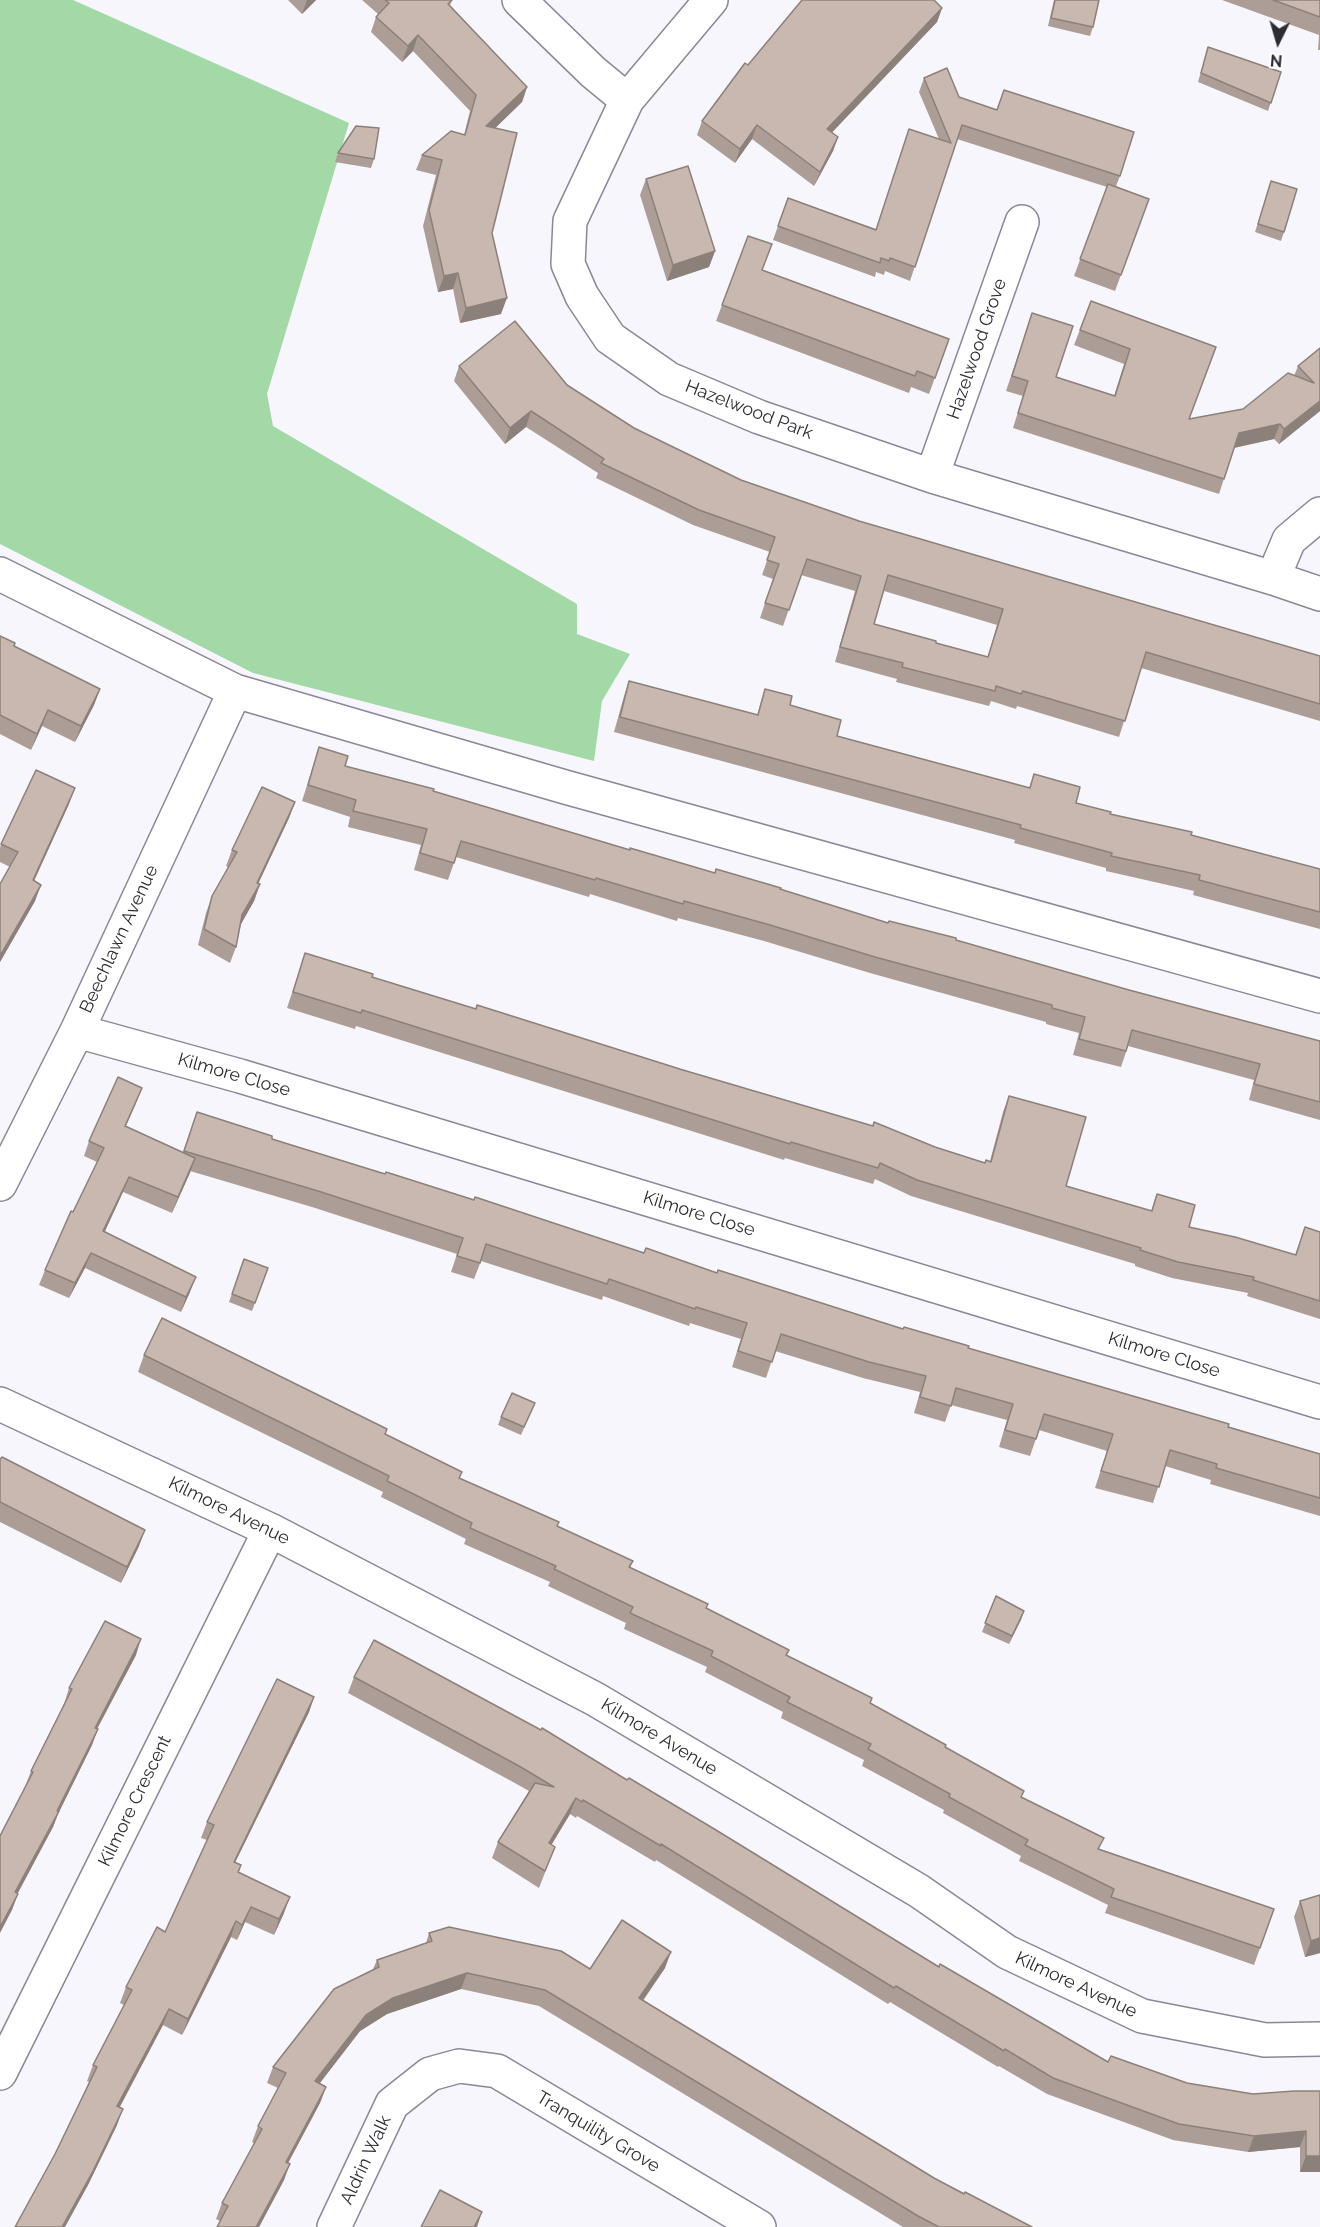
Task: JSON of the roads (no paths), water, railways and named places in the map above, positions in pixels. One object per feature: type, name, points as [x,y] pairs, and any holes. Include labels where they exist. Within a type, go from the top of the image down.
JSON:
[{"type":"street","points":[[519,0],[593,72],[627,100]]},
{"type":"street","name":"Hazelwood Park","points":[[711,0],[627,100],[570,221],[568,264],[582,296],[610,338],[669,379],[759,417],[932,476],[1320,594]]},
{"type":"street","name":"Hazelwood Grove","points":[[932,476],[1022,222]]},
{"type":"street","points":[[1273,578],[1289,540],[1320,514]]},
{"type":"street","points":[[0,574],[235,691],[565,787],[1320,996]]},
{"type":"street","name":"Beechlawn Avenue","points":[[0,1184],[77,1031],[235,691]]},
{"type":"street","name":"Kilmore Close","points":[[77,1031],[240,1076],[1320,1402]]},
{"type":"street","name":"Kilmore Avenue","points":[[0,1404],[270,1530],[596,1699],[919,1891],[1007,1952],[1142,2016],[1265,2040],[1320,2039]]},
{"type":"street","name":"Kilmore Crescent","points":[[0,2073],[270,1530]]},
{"type":"street","name":"Tranquility Grove","points":[[430,2074],[459,2066],[496,2071],[727,2219],[759,2227]]},
{"type":"street","name":"Aldrin Walk","points":[[334,2227],[392,2104],[430,2074]]}]
